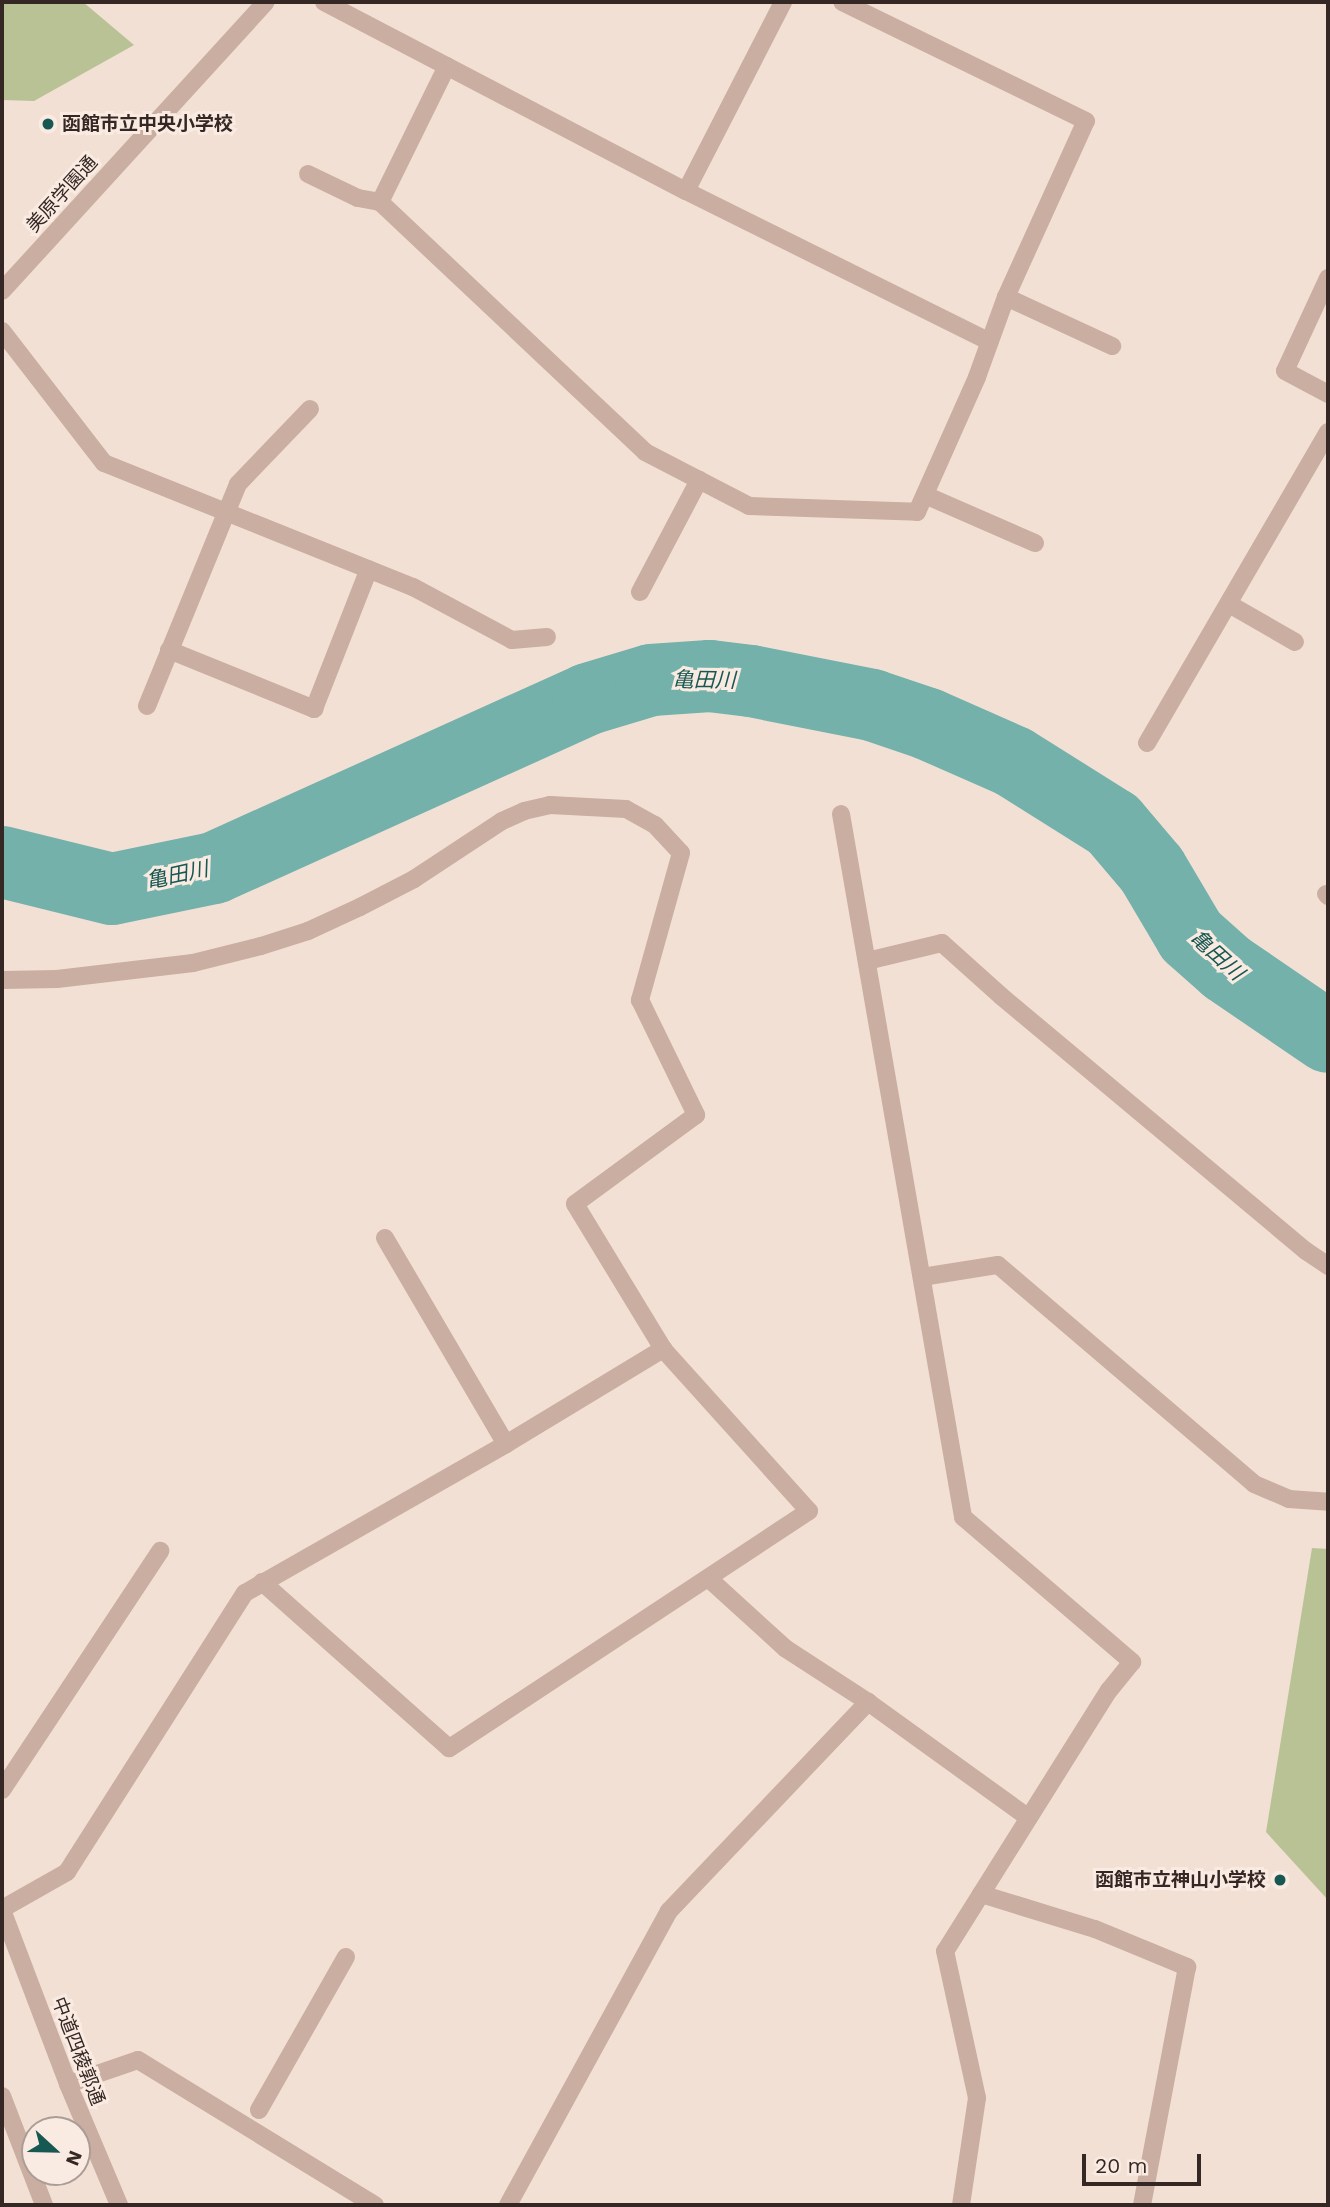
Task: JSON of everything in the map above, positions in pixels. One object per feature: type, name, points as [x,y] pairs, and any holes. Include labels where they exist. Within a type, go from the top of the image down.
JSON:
[{"type":"street","name":"美原学園通","points":[[2,291],[266,2]]},
{"type":"street","points":[[324,2],[686,191],[990,342]]},
{"type":"street","points":[[686,191],[783,2]]},
{"type":"street","points":[[308,174],[358,198],[380,202],[645,452],[749,506],[917,512],[990,342],[1006,298],[1086,121],[842,2]]},
{"type":"street","points":[[380,202],[447,66]]},
{"type":"street","points":[[1328,278],[1285,371],[1328,394]]},
{"type":"street","points":[[1006,298],[1112,346]]},
{"type":"street","points":[[2,331],[104,463],[413,587],[512,640],[547,637]]},
{"type":"street","points":[[147,706],[238,484],[310,408]]},
{"type":"street","points":[[1147,743],[1328,432]]},
{"type":"street","points":[[640,592],[699,480]]},
{"type":"street","points":[[925,495],[1035,543]]},
{"type":"street","points":[[169,650],[314,709],[369,569]]},
{"type":"street","points":[[1229,604],[1295,642]]},
{"type":"street","points":[[2,980],[57,979],[193,963],[273,943],[308,931],[414,879],[502,821],[550,805],[626,810],[655,825],[681,853],[640,1000],[696,1115],[575,1204],[663,1349],[809,1511],[449,1748],[262,1583]]},
{"type":"street","points":[[841,814],[963,1517],[1132,1662],[1109,1690],[945,1951],[977,2098],[961,2205]]},
{"type":"street","points":[[867,961],[942,943],[1012,1005],[1328,1266]]},
{"type":"street","points":[[385,1238],[506,1444]]},
{"type":"street","points":[[922,1278],[998,1265],[1254,1484],[1289,1499],[1328,1502]]},
{"type":"street","points":[[2,1909],[67,1872],[245,1593],[506,1444],[663,1349]]},
{"type":"street","points":[[2,1790],[160,1551]]},
{"type":"street","points":[[708,1578],[785,1648],[867,1702],[1029,1818]]},
{"type":"street","points":[[508,2205],[669,1911],[867,1702]]},
{"type":"street","points":[[981,1894],[1095,1929],[1187,1967],[1142,2205]]},
{"type":"street","name":"中道四稜郭通","points":[[2,1909],[68,2084],[119,2205]]},
{"type":"street","points":[[259,2110],[346,1957]]},
{"type":"street","points":[[68,2084],[138,2060],[375,2205]]},
{"type":"street","points":[[2,2096],[44,2205]]},
{"type":"green space","points":[[2,2],[83,2],[134,45],[34,101],[2,100]]},
{"type":"green space","points":[[1312,1548],[1328,1549],[1328,1900],[1266,1832]]},
{"type":"waterway","name":"亀田川","points":[[2,862],[112,889],[214,868],[588,699],[651,680],[710,676],[751,681],[872,705],[928,724],[1014,762],[1113,824],[1152,870],[1191,936],[1227,968],[1328,1037]]},
{"type":"place","name":"函館市立中央小学校","points":[[48,124]]},
{"type":"place","name":"函館市立神山小学校","points":[[1280,1880]]}]
